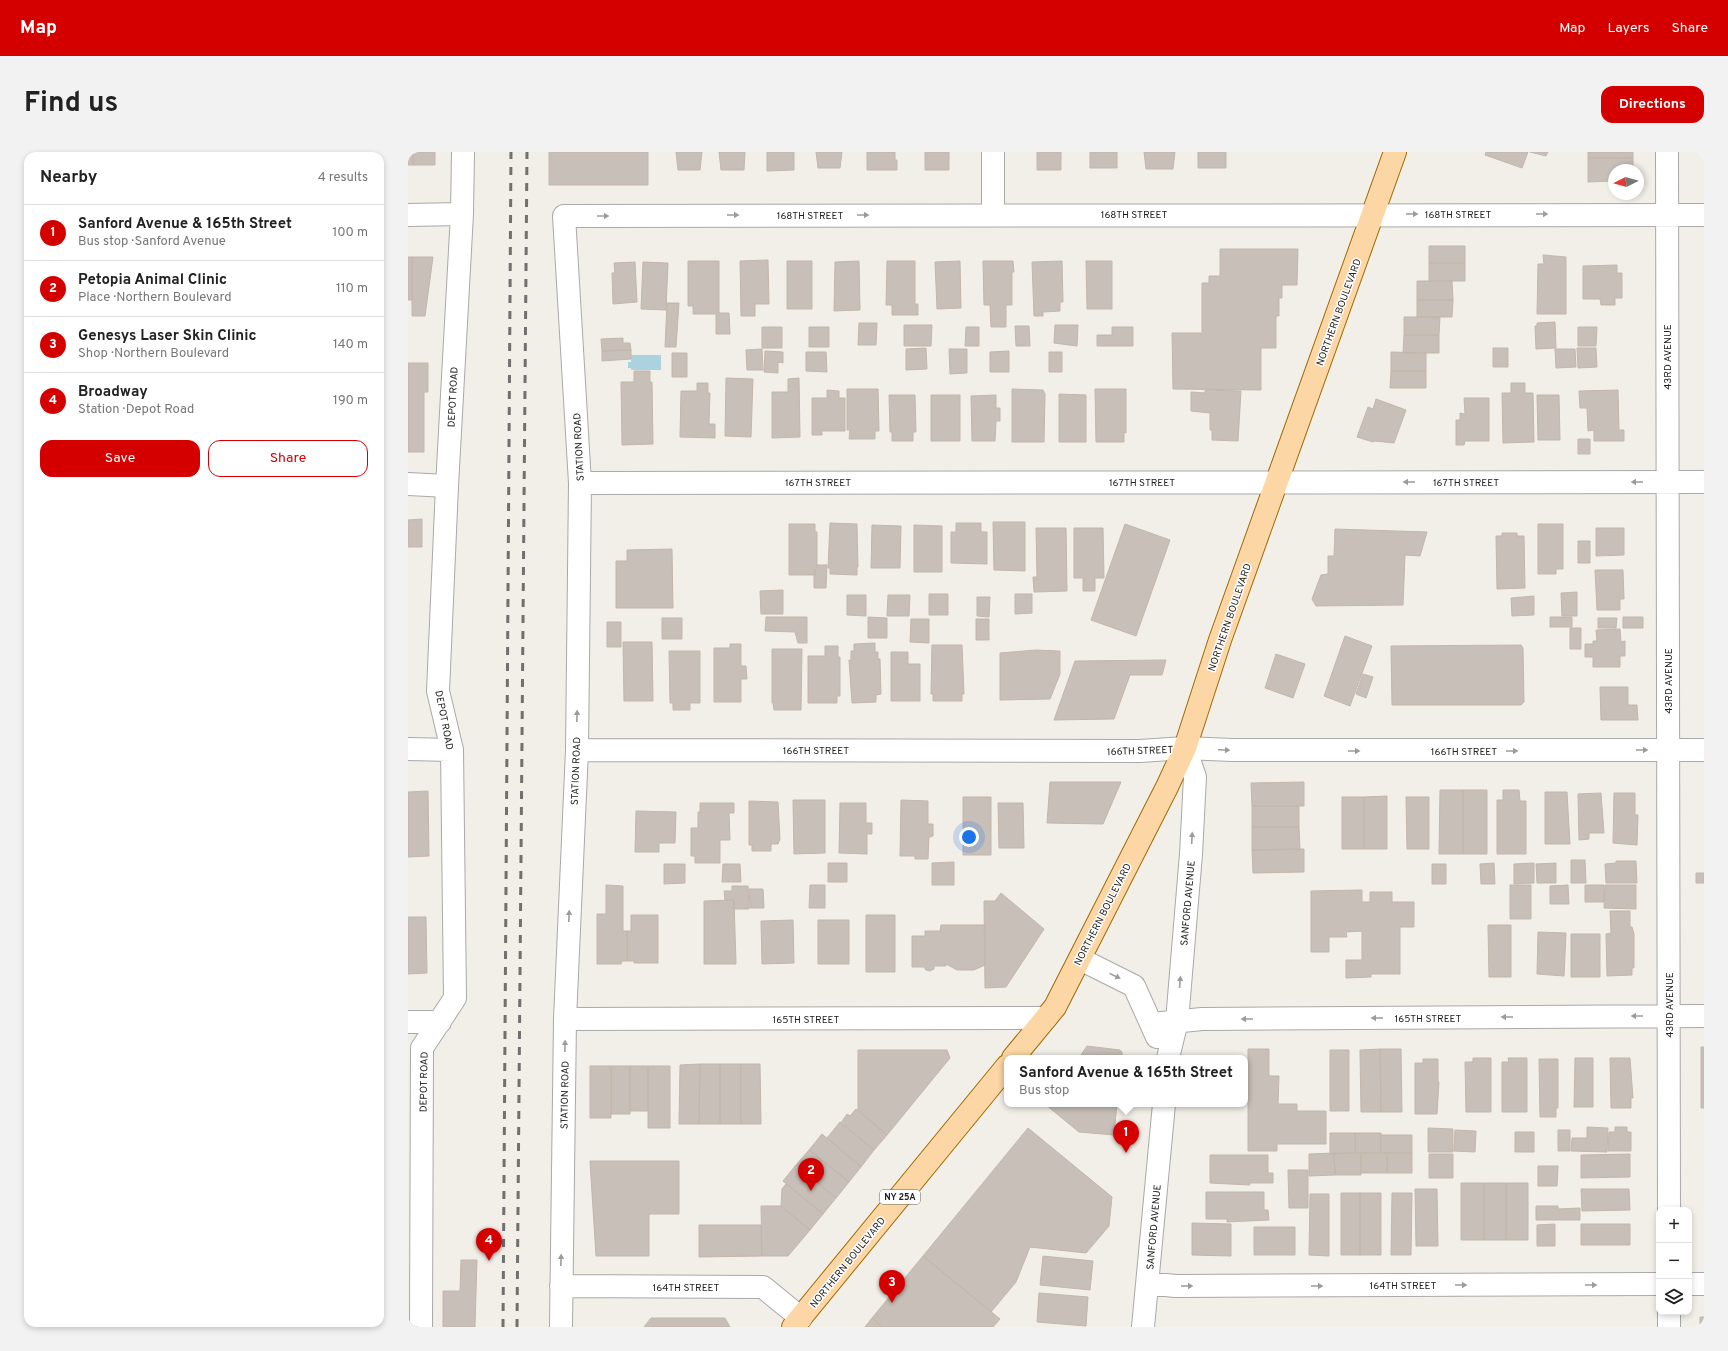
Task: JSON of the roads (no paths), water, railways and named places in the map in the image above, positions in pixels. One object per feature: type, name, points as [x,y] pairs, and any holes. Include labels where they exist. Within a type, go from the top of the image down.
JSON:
[{"type":"main road","name":"NORTHERN BOULEVARD","points":[[1016,1055],[1051,1012],[1080,959],[1185,748],[1220,640],[1395,152]]},
{"type":"main road","name":"NORTHERN BOULEVARD","points":[[797,1322],[1004,1070]]},
{"type":"street","name":"DEPOT ROAD","points":[[421,1327],[414,1287],[422,1048],[455,998],[452,750],[438,691],[447,486],[462,214],[463,152]]},
{"type":"street","points":[[993,152],[993,215]]},
{"type":"street","name":"43RD AVENUE","points":[[1667,152],[1669,1207]]},
{"type":"street","points":[[408,215],[462,214]]},
{"type":"street","name":"168TH STREET","points":[[564,216],[1373,214],[1704,215]]},
{"type":"street","name":"STATION ROAD","points":[[561,1327],[565,1019],[577,750],[580,482],[564,216]]},
{"type":"street","name":"167TH STREET","points":[[580,482],[1704,482]]},
{"type":"street","points":[[408,484],[447,486]]},
{"type":"street","name":"166TH STREET","points":[[577,750],[1140,752],[1185,748],[1232,750],[1704,750]]},
{"type":"street","name":"SANFORD AVENUE","points":[[1168,1055],[1177,1021],[1191,854],[1195,777],[1185,748]]},
{"type":"street","points":[[408,749],[452,750]]},
{"type":"street","points":[[1080,959],[1134,986],[1166,1055]]},
{"type":"street","name":"165TH STREET","points":[[565,1019],[1051,1012]]},
{"type":"street","name":"165TH STREET","points":[[1152,1024],[1202,1019],[1704,1016]]},
{"type":"street","points":[[408,1022],[440,1022]]},
{"type":"street","name":"SANFORD AVENUE","points":[[1144,1327],[1164,1107]]},
{"type":"street","name":"164TH STREET","points":[[1148,1283],[1175,1286],[1656,1284]]},
{"type":"street","points":[[1692,1284],[1704,1284]]},
{"type":"street","name":"164TH STREET","points":[[561,1286],[763,1287],[797,1322]]},
{"type":"street","points":[[1669,1315],[1669,1327]]},
{"type":"water","points":[[631,355],[661,355],[661,370],[631,370],[631,368],[628,368],[628,362],[631,362]]},
{"type":"railway","points":[[503,1327],[511,152]]},
{"type":"railway","points":[[517,1327],[527,152]]},
{"type":"place","name":"Sanford Avenue & 165th Street","points":[[1126,1153]]},
{"type":"place","name":"Petopia Animal Clinic","points":[[811,1191]]},
{"type":"place","name":"Broadway","points":[[489,1261]]},
{"type":"place","name":"Genesys Laser Skin Clinic","points":[[892,1303]]}]
